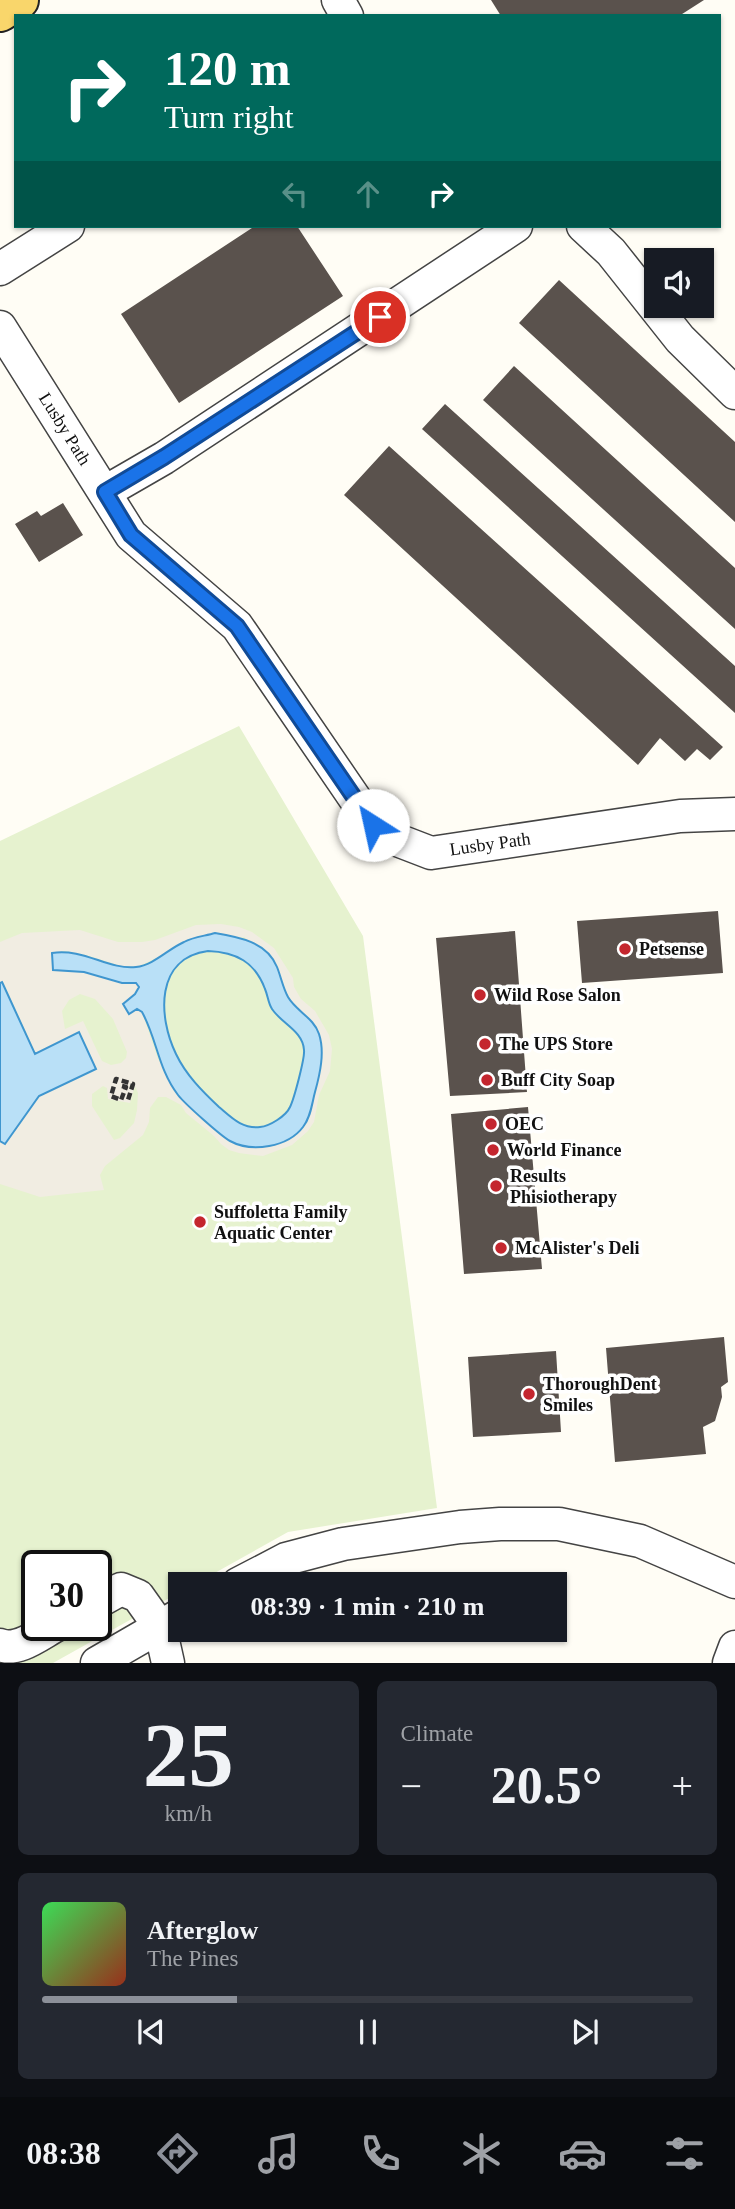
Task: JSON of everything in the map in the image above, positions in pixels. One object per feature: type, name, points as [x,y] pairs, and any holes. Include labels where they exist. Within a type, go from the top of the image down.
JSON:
[{"type":"main road","points":[[0,12],[19,0]]},
{"type":"street","points":[[0,269],[65,228]]},
{"type":"street","points":[[105,492],[175,450],[513,228]]},
{"type":"street","points":[[585,228],[611,252],[680,339],[735,393]]},
{"type":"street","name":"Lusby Path","points":[[0,327],[131,535],[237,626],[373,825],[392,838],[432,853],[680,816],[735,814]]},
{"type":"street","points":[[261,1572],[286,1559],[343,1544],[460,1527],[559,1524],[640,1541],[735,1582]]},
{"type":"street","points":[[112,1595],[121,1590],[130,1592],[168,1619]]},
{"type":"street","points":[[97,1663],[168,1622]]},
{"type":"street","points":[[0,1645],[7,1648],[28,1641]]},
{"type":"street","points":[[168,1663],[169,1642]]},
{"type":"street","points":[[729,1663],[735,1647]]},
{"type":"path","points":[[122,1086],[126,1087],[121,1100],[111,1096],[117,1079],[133,1084],[128,1100]]},
{"type":"green space","name":"Suffoletta Family Aquatic Center","points":[[239,726],[363,936],[437,1508],[288,1532],[216,1572],[168,1572],[168,1599],[112,1630],[112,1550],[21,1550],[21,1641],[92,1641],[53,1663],[0,1663],[0,841]]},
{"type":"shaded area","points":[[221,924],[239,927],[252,932],[274,948],[293,978],[294,987],[301,999],[315,1011],[329,1035],[332,1049],[330,1071],[319,1095],[314,1122],[308,1131],[292,1145],[263,1156],[239,1153],[221,1144],[186,1113],[181,1105],[166,1097],[158,1097],[150,1108],[149,1122],[143,1135],[105,1166],[100,1175],[104,1190],[40,1197],[0,1184],[0,1141],[5,1144],[39,1096],[96,1069],[36,1054],[3,982],[0,983],[0,942],[22,933],[80,930],[118,942],[142,942],[196,925]],"holes":[[[244,937],[277,965],[290,1002],[312,1022],[321,1068],[304,1126],[295,1135],[281,1142],[230,1141],[178,1095],[158,1059],[142,1012],[137,1009],[133,1011],[123,1004],[135,994],[139,987],[136,983],[122,983],[71,970],[52,953],[65,951],[121,966],[137,967],[167,953]],[[80,994],[95,999],[113,1019],[127,1052],[121,1063],[111,1065],[102,1061],[83,1021],[65,1029],[62,1011],[69,1000]],[[103,1086],[107,1088],[108,1099],[130,1103],[135,1086],[138,1093],[134,1123],[120,1138],[114,1140],[92,1106],[92,1094]]]},
{"type":"water","points":[[215,933],[243,939],[266,952],[277,967],[288,997],[313,1023],[319,1034],[322,1048],[319,1078],[306,1123],[288,1139],[269,1146],[249,1147],[230,1141],[211,1127],[178,1095],[166,1075],[142,1012],[137,1009],[129,1014],[123,1004],[135,994],[139,987],[136,983],[122,983],[84,972],[53,970],[52,953],[75,953],[116,965],[136,967],[149,963],[188,940]],"holes":[[[208,951],[236,956],[250,965],[261,980],[272,1009],[303,1043],[303,1061],[290,1107],[273,1123],[254,1127],[233,1119],[190,1076],[180,1062],[170,1039],[164,1007],[165,991],[170,977],[178,965],[191,956]]]},
{"type":"water","points":[[2,982],[35,1054],[79,1032],[96,1069],[39,1096],[5,1144],[0,1141]]},
{"type":"building","points":[[491,0],[704,0],[682,14],[500,14]]},
{"type":"building","points":[[252,228],[298,228],[343,296],[179,403],[121,314]]},
{"type":"building","points":[[559,280],[735,442],[735,522],[519,323]]},
{"type":"building","points":[[514,366],[735,568],[735,629],[483,400]]},
{"type":"building","points":[[445,404],[735,666],[735,713],[422,429]]},
{"type":"building","points":[[389,446],[723,747],[710,760],[697,749],[685,761],[660,738],[638,765],[344,495]]},
{"type":"building","points":[[63,503],[83,535],[39,562],[15,524],[37,511],[41,516]]},
{"type":"building","name":"Petsense","points":[[718,911],[723,973],[582,983],[577,921]]},
{"type":"building","points":[[515,931],[527,1092],[450,1096],[436,938]]},
{"type":"building","points":[[528,1107],[542,1269],[464,1274],[451,1114]]},
{"type":"building","points":[[724,1337],[728,1382],[721,1387],[722,1397],[715,1421],[703,1427],[706,1454],[615,1462],[606,1348]]},
{"type":"building","name":"ThoroughDent Smiles","points":[[556,1351],[561,1432],[473,1437],[468,1357]]},
{"type":"place","name":"Petsense","points":[[625,949]]},
{"type":"place","name":"Wild Rose Salon","points":[[480,995]]},
{"type":"place","name":"The UPS Store","points":[[485,1044]]},
{"type":"place","name":"Buff City Soap","points":[[487,1080]]},
{"type":"place","name":"OEC","points":[[491,1124]]},
{"type":"place","name":"World Finance","points":[[493,1150]]},
{"type":"place","name":"Results Phisiotherapy","points":[[496,1186]]},
{"type":"place","name":"Suffoletta Family Aquatic Center","points":[[200,1222]]},
{"type":"place","name":"McAlister's Deli","points":[[501,1248]]},
{"type":"place","name":"ThoroughDent Smiles","points":[[529,1394]]},
{"type":"route","points":[[373,825],[237,626],[131,535],[105,492],[164,457],[380,317]]}]
